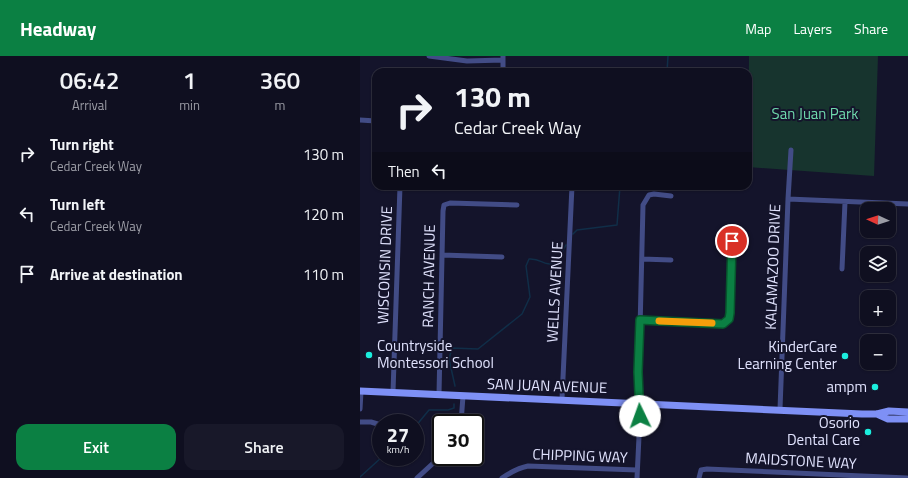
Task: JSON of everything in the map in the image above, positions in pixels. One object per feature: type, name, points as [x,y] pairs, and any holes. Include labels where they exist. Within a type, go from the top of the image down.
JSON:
[{"type":"main road","name":"SAN JUAN AVENUE","points":[[360,391],[877,414],[889,411],[908,412]]},
{"type":"main road","name":"SAN JUAN AVENUE","points":[[877,414],[888,418],[908,419]]},
{"type":"street","points":[[429,56],[467,61],[503,58]]},
{"type":"street","points":[[360,120],[372,121]]},
{"type":"street","name":"KALAMAZOO DRIVE","points":[[780,409],[791,150]]},
{"type":"street","name":"WISCONSIN DRIVE","points":[[393,392],[400,190]]},
{"type":"street","name":"WELLS AVENUE","points":[[562,400],[572,190]]},
{"type":"street","points":[[637,478],[640,416],[640,320],[644,201],[649,195],[654,194],[671,196]]},
{"type":"street","points":[[788,199],[908,204]]},
{"type":"street","points":[[842,268],[845,202]]},
{"type":"street","name":"RANCH AVENUE","points":[[439,394],[444,206],[450,203],[517,205]]},
{"type":"street","points":[[640,320],[723,324],[727,322],[730,313],[732,241]]},
{"type":"street","points":[[442,255],[502,257]]},
{"type":"street","points":[[642,259],[670,260]]},
{"type":"street","points":[[360,391],[360,409]]},
{"type":"street","points":[[462,414],[463,396]]},
{"type":"street","points":[[360,422],[372,423]]},
{"type":"street","points":[[418,478],[432,465]]},
{"type":"street","name":"CHIPPING WAY","points":[[502,478],[514,470],[528,466],[637,470]]},
{"type":"street","name":"MAIDSTONE WAY","points":[[698,478],[701,470],[707,469],[907,478]]},
{"type":"green space","name":"San Juan Park","points":[[749,56],[878,56],[874,176],[752,167],[752,68],[749,68]]},
{"type":"waterway","points":[[667,68],[668,56]]},
{"type":"waterway","points":[[573,234],[577,230],[617,225],[620,190]]},
{"type":"waterway","points":[[455,386],[449,359],[452,348],[478,349],[522,314],[530,297],[526,266],[529,259],[534,259],[549,264],[560,262],[566,245]]},
{"type":"waterway","points":[[424,416],[429,410],[448,410],[454,408],[454,404]]},
{"type":"waterway","points":[[360,477],[372,466]]},
{"type":"slow traffic","points":[[659,321],[712,323]]},
{"type":"place","name":"Countryside Montessori School","points":[[369,355]]},
{"type":"place","name":"KinderCare Learning Center","points":[[845,356]]},
{"type":"place","name":"ampm","points":[[875,387]]},
{"type":"place","name":"Osorio Dental Care","points":[[868,432]]},
{"type":"route","points":[[640,416],[638,372],[640,320],[723,324],[727,322],[730,313],[732,241]]}]
